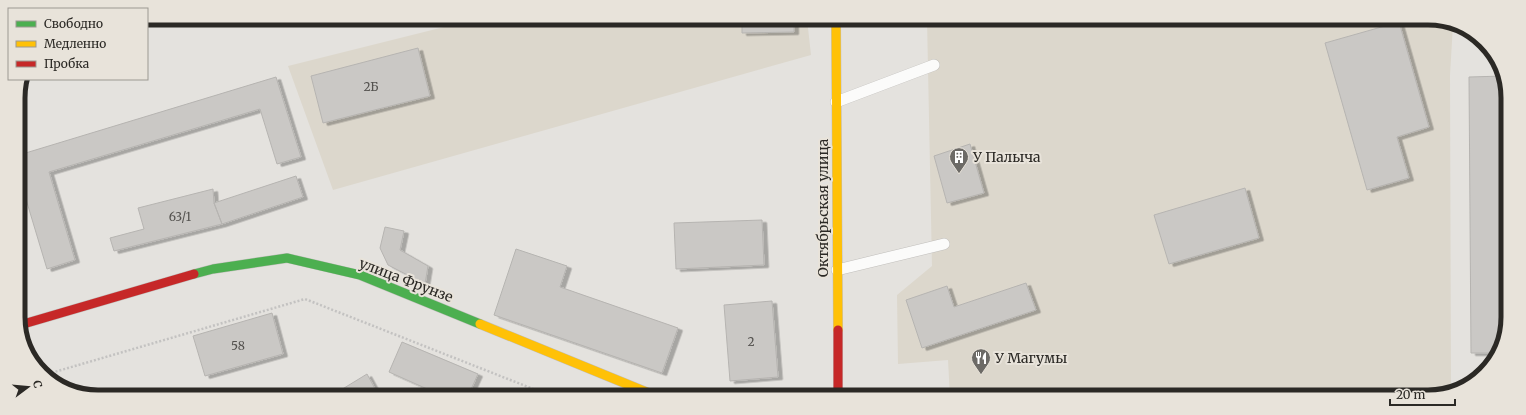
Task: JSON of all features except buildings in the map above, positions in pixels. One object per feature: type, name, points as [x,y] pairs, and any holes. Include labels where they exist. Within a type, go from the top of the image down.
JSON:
[{"type":"street","name":"Октябрьская улица","points":[[836,25],[838,390]]},
{"type":"street","name":"улица Фрунзе","points":[[25,324],[213,269],[287,258],[360,275],[641,390]]},
{"type":"lane","points":[[836,102],[934,65]]},
{"type":"lane","points":[[837,270],[944,244]]},
{"type":"path","points":[[51,373],[304,299],[536,390]]},
{"type":"shaded area","points":[[452,25],[808,25],[811,55],[333,190],[288,66]]},
{"type":"shaded area","points":[[927,25],[1433,25],[1453,30],[1450,75],[1451,386],[1433,390],[950,390],[948,360],[898,364],[897,295],[932,266]]},
{"type":"traffic: fast","points":[[194,274],[213,269],[287,258],[360,275],[480,324]]},
{"type":"traffic: slow","points":[[836,25],[838,330]]},
{"type":"traffic: slow","points":[[480,324],[641,390]]},
{"type":"traffic: jam","points":[[25,323],[194,274]]},
{"type":"traffic: jam","points":[[838,330],[838,390]]},
{"type":"place","name":"У Палыча","points":[[959,174]]},
{"type":"place","name":"У Магумы","points":[[981,375]]}]
